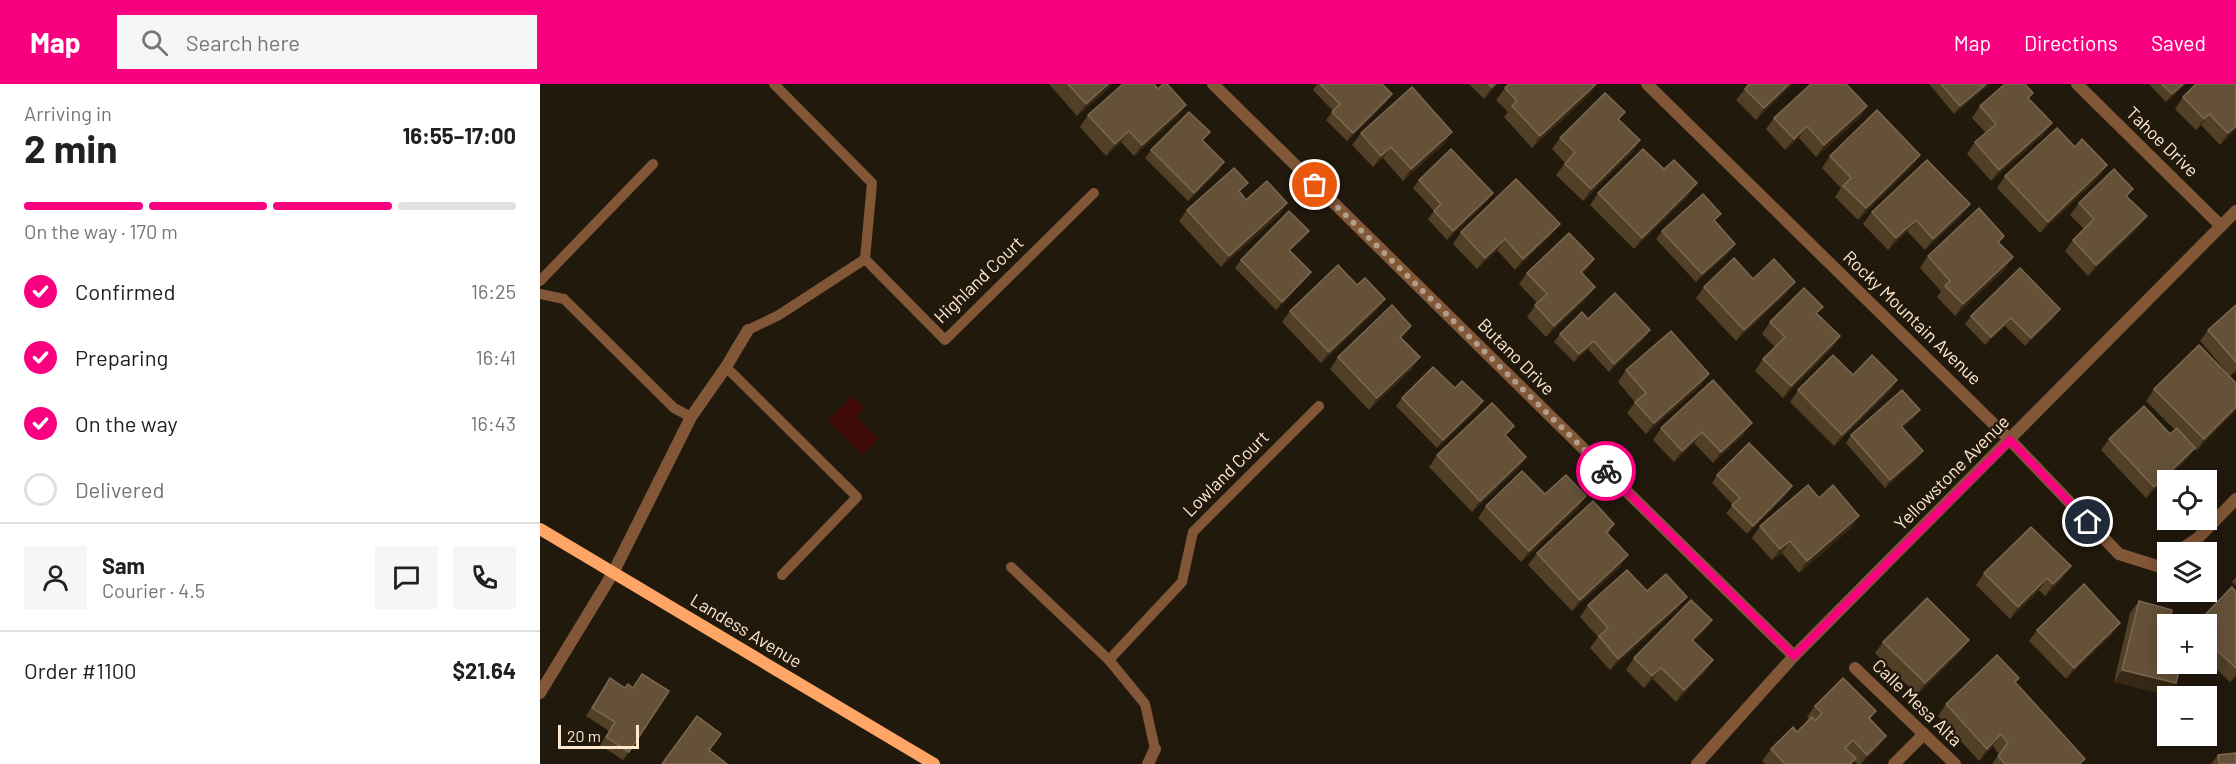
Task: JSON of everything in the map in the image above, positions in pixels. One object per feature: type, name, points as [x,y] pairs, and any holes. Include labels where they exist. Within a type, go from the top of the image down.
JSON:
[{"type":"main road","name":"Landess Avenue","points":[[540,529],[934,764]]},
{"type":"street","name":"Butano Drive","points":[[1213,84],[1794,656]]},
{"type":"street","name":"Rocky Mountain Avenue","points":[[1647,84],[2010,440],[2119,554],[2157,561]]},
{"type":"street","name":"Tahoe Drive","points":[[2077,84],[2221,226]]},
{"type":"street","name":"Yellowstone Avenue","points":[[1697,764],[1794,656],[2236,211]]},
{"type":"street","points":[[540,693],[613,573],[691,417],[726,367],[748,330]]},
{"type":"street","points":[[2192,542],[2236,499]]},
{"type":"street","name":"Calle Mesa Alta","points":[[1855,668],[1955,764]]},
{"type":"street","points":[[1894,764],[1924,734]]},
{"type":"street","points":[[1148,764],[1155,749]]},
{"type":"lane","points":[[748,330],[779,315],[865,259],[872,183],[774,84]]},
{"type":"lane","points":[[540,281],[653,164]]},
{"type":"lane","name":"Highland Court","points":[[865,259],[945,340],[1094,193]]},
{"type":"lane","points":[[540,294],[564,299],[674,408],[691,417]]},
{"type":"lane","points":[[726,367],[858,497],[782,575]]},
{"type":"lane","name":"Lowland Court","points":[[1109,660],[1182,582],[1192,532],[1319,406]]},
{"type":"lane","points":[[1011,567],[1109,660],[1145,704],[1155,749]]},
{"type":"shaded area","points":[[853,396],[864,408],[856,417],[878,439],[863,455],[828,420]]},
{"type":"building","points":[[1068,84],[1108,84],[1086,104]]},
{"type":"building","points":[[1123,84],[1154,84],[1158,89],[1163,84],[1167,84],[1186,105],[1142,145],[1129,131],[1115,144],[1088,115]]},
{"type":"building","points":[[1320,84],[1382,84],[1392,94],[1353,133],[1332,112],[1340,104]]},
{"type":"building","points":[[1509,84],[1596,84],[1540,136],[1512,106],[1517,101],[1505,88]]},
{"type":"building","points":[[1749,84],[1789,84],[1764,108],[1745,89]]},
{"type":"building","points":[[1811,84],[1846,84],[1867,106],[1824,145],[1807,126],[1794,139],[1774,118]]},
{"type":"building","points":[[1941,84],[1986,84],[1960,106]]},
{"type":"building","points":[[2005,84],[2025,84],[2033,93],[2028,98],[2052,123],[1999,170],[1975,142],[1996,124],[1980,106]]},
{"type":"building","points":[[2162,84],[2183,84],[2172,94]]},
{"type":"building","points":[[2196,84],[2236,84],[2236,126],[2228,133],[2209,114],[2204,119],[2183,97]]},
{"type":"building","points":[[1412,87],[1452,132],[1411,169],[1391,147],[1381,156],[1361,133]]},
{"type":"building","points":[[1605,93],[1625,112],[1618,119],[1640,140],[1591,189],[1565,164],[1575,152],[1560,138]]},
{"type":"building","points":[[1877,110],[1920,155],[1866,208],[1843,186],[1851,178],[1830,156]]},
{"type":"building","points":[[1189,112],[1210,132],[1202,140],[1224,162],[1194,193],[1151,150]]},
{"type":"building","points":[[2057,128],[2075,147],[2082,139],[2107,165],[2048,222],[2005,176]]},
{"type":"building","points":[[1451,149],[1493,193],[1453,231],[1434,211],[1441,204],[1419,180]]},
{"type":"building","points":[[1643,149],[1664,169],[1674,160],[1697,183],[1642,238],[1598,193]]},
{"type":"building","points":[[1927,160],[1970,204],[1933,239],[1916,220],[1896,238],[1872,212]]},
{"type":"building","points":[[1234,168],[1248,183],[1239,191],[1246,200],[1267,181],[1287,203],[1229,256],[1187,210]]},
{"type":"building","points":[[2114,169],[2133,189],[2126,196],[2147,216],[2096,265],[2073,240],[2094,219],[2079,203]]},
{"type":"building","points":[[1516,179],[1560,224],[1523,259],[1505,239],[1485,258],[1461,232]]},
{"type":"building","points":[[1703,194],[1721,214],[1714,220],[1735,244],[1702,274],[1662,231]]},
{"type":"building","points":[[1979,208],[2004,236],[1998,242],[2013,257],[1963,304],[1945,286],[1950,281],[1928,256]]},
{"type":"building","points":[[1289,211],[1309,231],[1289,250],[1311,272],[1282,302],[1241,260]]},
{"type":"building","points":[[1569,233],[1594,259],[1581,272],[1595,287],[1554,326],[1535,305],[1547,294],[1527,273]]},
{"type":"building","points":[[1734,258],[1753,279],[1774,259],[1795,282],[1744,330],[1704,287]]},
{"type":"building","points":[[1338,265],[1357,285],[1365,278],[1385,299],[1329,352],[1290,311]]},
{"type":"building","points":[[2020,268],[2060,309],[2031,338],[2011,318],[1991,337],[1971,316]]},
{"type":"building","points":[[1804,288],[1823,307],[1816,313],[1840,336],[1791,386],[1763,359],[1785,337],[1770,322]]},
{"type":"building","points":[[1615,293],[1650,330],[1614,364],[1594,341],[1579,354],[1560,334],[1582,312],[1588,319]]},
{"type":"building","points":[[1392,305],[1411,326],[1400,337],[1420,357],[1377,398],[1338,357]]},
{"type":"building","points":[[2236,305],[2236,362],[2208,330]]},
{"type":"building","points":[[1671,331],[1709,374],[1654,423],[1635,402],[1646,393],[1626,370]]},
{"type":"building","points":[[2199,345],[2236,383],[2236,407],[2204,439],[2154,389]]},
{"type":"building","points":[[1833,355],[1853,375],[1872,355],[1897,380],[1842,435],[1798,390]]},
{"type":"building","points":[[1433,367],[1455,388],[1462,381],[1483,401],[1443,440],[1402,398]]},
{"type":"building","points":[[1713,380],[1752,423],[1721,452],[1702,432],[1682,451],[1661,428]]},
{"type":"building","points":[[1902,390],[1920,410],[1901,426],[1923,451],[1890,480],[1851,435]]},
{"type":"building","points":[[1492,403],[1514,426],[1505,435],[1526,457],[1480,501],[1437,455]]},
{"type":"building","points":[[2144,406],[2170,434],[2177,428],[2195,448],[2172,470],[2157,470],[2157,484],[2154,487],[2109,439]]},
{"type":"building","points":[[1749,443],[1792,486],[1753,526],[1732,505],[1740,498],[1717,475]]},
{"type":"building","points":[[1522,471],[1545,494],[1566,475],[1586,496],[1529,551],[1486,506]]},
{"type":"building","points":[[1808,485],[1819,498],[1833,485],[1859,516],[1807,561],[1790,541],[1780,549],[1760,526]]},
{"type":"building","points":[[1593,501],[1614,524],[1606,532],[1628,555],[1580,600],[1537,553]]},
{"type":"building","points":[[2031,527],[2071,566],[2053,584],[2047,578],[2018,607],[1984,573]]},
{"type":"building","points":[[1627,570],[1647,591],[1666,574],[1687,597],[1618,659],[1599,636],[1608,628],[1588,605]]},
{"type":"building","points":[[2084,584],[2120,623],[2074,668],[2037,630]]},
{"type":"building","points":[[2232,587],[2236,592],[2236,668],[2217,650],[2217,614],[2206,614]]},
{"type":"building","points":[[1927,598],[1969,640],[1925,683],[1883,642]]},
{"type":"building","points":[[1691,600],[1712,620],[1692,640],[1713,660],[1684,690],[1661,668],[1652,676],[1634,658]]},
{"type":"building","points":[[2139,601],[2172,610],[2171,614],[2157,614],[2157,674],[2178,674],[2176,683],[2122,670]]},
{"type":"building","points":[[1997,655],[2019,678],[2015,682],[2085,759],[2079,764],[2005,764],[1998,756],[2008,743],[2001,734],[1987,749],[1946,704]]},
{"type":"building","points":[[642,674],[669,691],[629,752],[606,737],[615,722],[592,708],[610,678],[625,688],[628,684],[633,688]]},
{"type":"building","points":[[1843,678],[1876,711],[1869,718],[1886,736],[1867,755],[1853,740],[1845,748],[1856,758],[1850,764],[1785,764],[1771,749],[1793,727],[1797,732],[1812,717],[1815,721],[1822,713],[1815,706]]},
{"type":"building","points":[[697,716],[721,734],[709,750],[727,764],[662,764]]},
{"type":"building","points":[[2236,753],[2236,764],[2219,764],[2218,755]]},
{"type":"way so far","points":[[1315,185],[1606,471]]},
{"type":"route","points":[[1606,471],[1794,656],[2010,440],[2088,522]]}]
